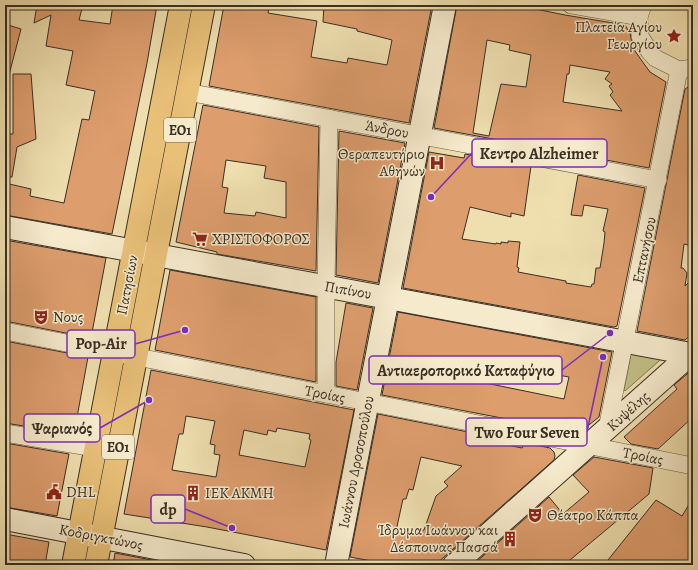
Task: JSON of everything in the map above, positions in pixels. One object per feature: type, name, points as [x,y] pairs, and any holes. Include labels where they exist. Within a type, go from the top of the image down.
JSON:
[{"type":"main road","name":"Πατησίων","points":[[73,565],[181,5]]},
{"type":"main road","name":"Πατησίων","points":[[96,565],[204,5]]},
{"type":"street","name":"Ιωάννου Δροσοπούλου","points":[[336,565],[445,5]]},
{"type":"street","points":[[571,5],[641,11],[640,36],[649,51],[655,58],[686,69]]},
{"type":"street","name":"Επτανήσου","points":[[607,430],[658,180],[686,69]]},
{"type":"street","name":"Άνδρου","points":[[187,92],[658,180]]},
{"type":"street","points":[[326,394],[329,118]]},
{"type":"street","name":"Πιπίνου","points":[[5,227],[692,353]]},
{"type":"street","name":"Τροίας","points":[[5,331],[693,466]]},
{"type":"street","name":"Κυψέλης","points":[[454,565],[692,353]]},
{"type":"street","points":[[5,433],[95,448]]},
{"type":"street","name":"Κοδριγκτώνος","points":[[5,519],[244,565]]},
{"type":"shaded area","points":[[631,354],[660,359],[625,391],[624,390]]},
{"type":"building","points":[[37,5],[83,5],[79,20],[110,24],[113,5],[157,5],[147,63],[112,234],[5,215],[5,183],[31,189],[30,196],[64,203],[82,119],[89,120],[95,91],[66,85],[73,51],[46,46],[51,15],[34,23]]},
{"type":"building","points":[[224,5],[270,5],[268,13],[317,21],[311,57],[347,63],[348,58],[387,65],[392,40],[357,31],[357,29],[323,22],[324,5],[432,5],[409,123],[209,86]]},
{"type":"building","points":[[457,5],[516,5],[625,25],[630,33],[633,48],[642,61],[650,72],[666,82],[649,168],[434,128]],"holes":[[[487,40],[510,45],[509,50],[531,55],[526,87],[501,84],[489,136],[473,133]],[[570,65],[610,72],[605,79],[612,84],[609,86],[613,92],[610,95],[622,111],[563,102],[567,74],[569,74]]]},
{"type":"building","points":[[5,24],[21,29],[9,75],[5,74]]},
{"type":"building","points":[[13,74],[31,74],[36,139],[17,147],[12,177],[5,177],[5,134],[13,134]]},
{"type":"building","points":[[693,84],[693,238],[692,246],[684,244],[681,268],[683,268],[687,273],[685,286],[693,278],[693,333],[685,340],[637,331],[685,89]]},
{"type":"building","points":[[203,105],[319,127],[316,271],[217,254],[217,252],[176,242]],"holes":[[[226,160],[266,166],[264,178],[286,182],[286,218],[256,212],[255,216],[224,213],[228,188],[222,187]]]},
{"type":"building","points":[[339,131],[405,143],[378,283],[336,275]]},
{"type":"building","points":[[429,152],[464,158],[465,154],[531,166],[524,216],[511,213],[511,217],[470,207],[462,239],[496,244],[501,244],[501,242],[508,243],[508,241],[520,242],[517,267],[519,268],[518,272],[566,281],[566,283],[591,287],[592,284],[594,284],[596,268],[600,268],[605,232],[603,231],[608,209],[584,205],[582,216],[571,215],[578,175],[645,188],[617,326],[614,327],[403,288]]},
{"type":"building","points":[[5,240],[106,258],[91,338],[5,321]]},
{"type":"building","points":[[170,270],[316,297],[316,382],[155,350]]},
{"type":"building","points":[[346,303],[373,308],[357,390],[336,386],[336,362]]},
{"type":"building","points":[[398,312],[612,352],[599,417],[580,432],[382,395]],"holes":[[[470,359],[569,377],[564,399],[466,379]]]},
{"type":"building","points":[[5,341],[88,357],[74,434],[5,423]]},
{"type":"building","points":[[693,369],[693,417],[658,449],[631,444],[624,437],[677,389],[674,385]]},
{"type":"building","points":[[151,370],[354,410],[326,550],[207,527],[124,514]],"holes":[[[186,416],[215,421],[210,444],[215,445],[214,454],[220,455],[216,477],[172,470],[179,434],[183,434]],[[277,428],[310,434],[309,439],[311,440],[305,467],[239,455],[244,430],[267,435],[268,430],[276,432]]]},
{"type":"building","points":[[378,414],[503,439],[502,444],[522,448],[525,443],[550,448],[554,452],[554,460],[435,565],[393,565],[350,557]],"holes":[[[421,457],[462,466],[444,482],[448,486],[436,496],[424,530],[396,531],[403,499],[406,499],[409,489],[413,490]]]},
{"type":"building","points":[[5,443],[69,454],[57,516],[5,507]]},
{"type":"building","points":[[594,457],[653,468],[649,494],[564,565],[473,565],[549,497],[563,514],[589,492],[573,475]]},
{"type":"building","points":[[693,498],[693,565],[604,565],[656,500],[682,516]]},
{"type":"building","points":[[5,534],[49,542],[45,565],[5,565]]},
{"type":"building","points":[[115,553],[157,561],[156,565],[113,565]]},
{"type":"place","name":"Πλατεία Αγίου Γεωργίου","points":[[674,36]]},
{"type":"place","name":"Θεραπευτήριο Αθηνών","points":[[437,163]]},
{"type":"place","name":"Κεντρο Alzheimer","points":[[431,197]]},
{"type":"place","name":"ΧΡΙΣΤΟΦΟΡΟΣ","points":[[200,239]]},
{"type":"place","name":"Νους","points":[[41,317]]},
{"type":"place","name":"Pop-Air","points":[[185,330]]},
{"type":"place","name":"Αντιαεροπορικό Καταφύγιο","points":[[610,333]]},
{"type":"place","name":"Two Four Seven","points":[[603,357]]},
{"type":"place","name":"Ψαριανός","points":[[149,400]]},
{"type":"place","name":"DHL","points":[[54,492]]},
{"type":"place","name":"ΙΕΚ ΑΚΜΗ","points":[[193,493]]},
{"type":"place","name":"Θέατρο Κάππα","points":[[535,515]]},
{"type":"place","name":"dp","points":[[232,528]]},
{"type":"place","name":"Ίδρυμα Ιωάννου και Δέσποινας Πασσά","points":[[510,539]]}]
